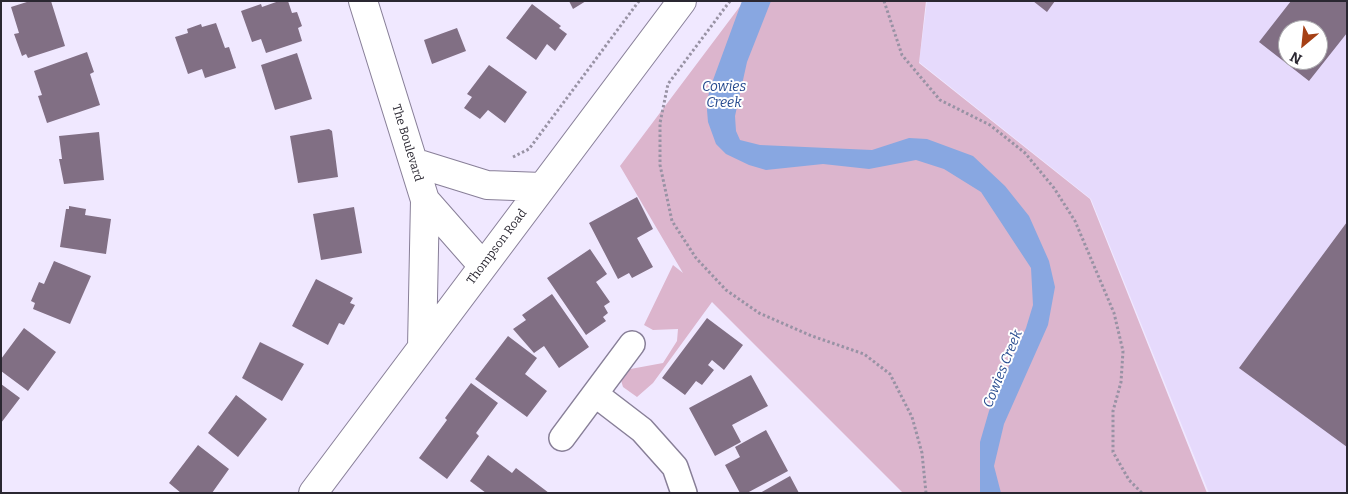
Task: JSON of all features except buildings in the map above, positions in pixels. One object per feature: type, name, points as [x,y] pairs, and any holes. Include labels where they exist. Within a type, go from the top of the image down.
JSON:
[{"type":"main road","name":"The Boulevard","points":[[363,1],[425,200],[483,266]]},
{"type":"main road","name":"Thompson Road","points":[[313,493],[682,1]]},
{"type":"main road","points":[[413,162],[487,185],[542,187]]},
{"type":"main road","points":[[422,347],[425,200]]},
{"type":"street","points":[[562,438],[632,344]]},
{"type":"street","points":[[595,394],[642,430],[675,467],[684,493]]},
{"type":"path","points":[[506,160],[529,149],[639,1]]},
{"type":"path","points":[[730,1],[668,84],[660,123],[660,165],[672,221],[696,258],[726,290],[759,313],[812,336],[864,354],[890,374],[912,417],[922,453],[926,493]]},
{"type":"path","points":[[884,1],[902,55],[940,100],[990,125],[1025,153],[1054,188],[1075,221],[1114,313],[1123,351],[1120,382],[1113,411],[1113,452],[1129,480],[1142,493]]},
{"type":"shaded area","points":[[744,1],[926,1],[919,63],[1090,199],[1207,493],[903,493],[712,302],[653,383],[637,397],[623,387],[620,377],[625,370],[663,363],[677,341],[678,329],[653,330],[644,325],[673,265],[683,273],[620,166]]},
{"type":"shaded area","points":[[927,1],[1347,1],[1347,493],[1209,493],[1091,199],[919,62]]},
{"type":"water","name":"Cowies Creek","points":[[742,1],[771,1],[747,62],[735,116],[736,131],[740,140],[760,145],[872,150],[909,138],[927,139],[973,156],[1005,186],[1029,216],[1049,261],[1055,287],[1048,325],[1004,424],[994,466],[1001,493],[980,493],[980,442],[989,411],[1026,328],[1033,305],[1031,268],[981,192],[944,169],[916,160],[869,169],[823,164],[766,170],[749,165],[726,154],[716,144],[708,122],[707,110],[709,91]]}]
